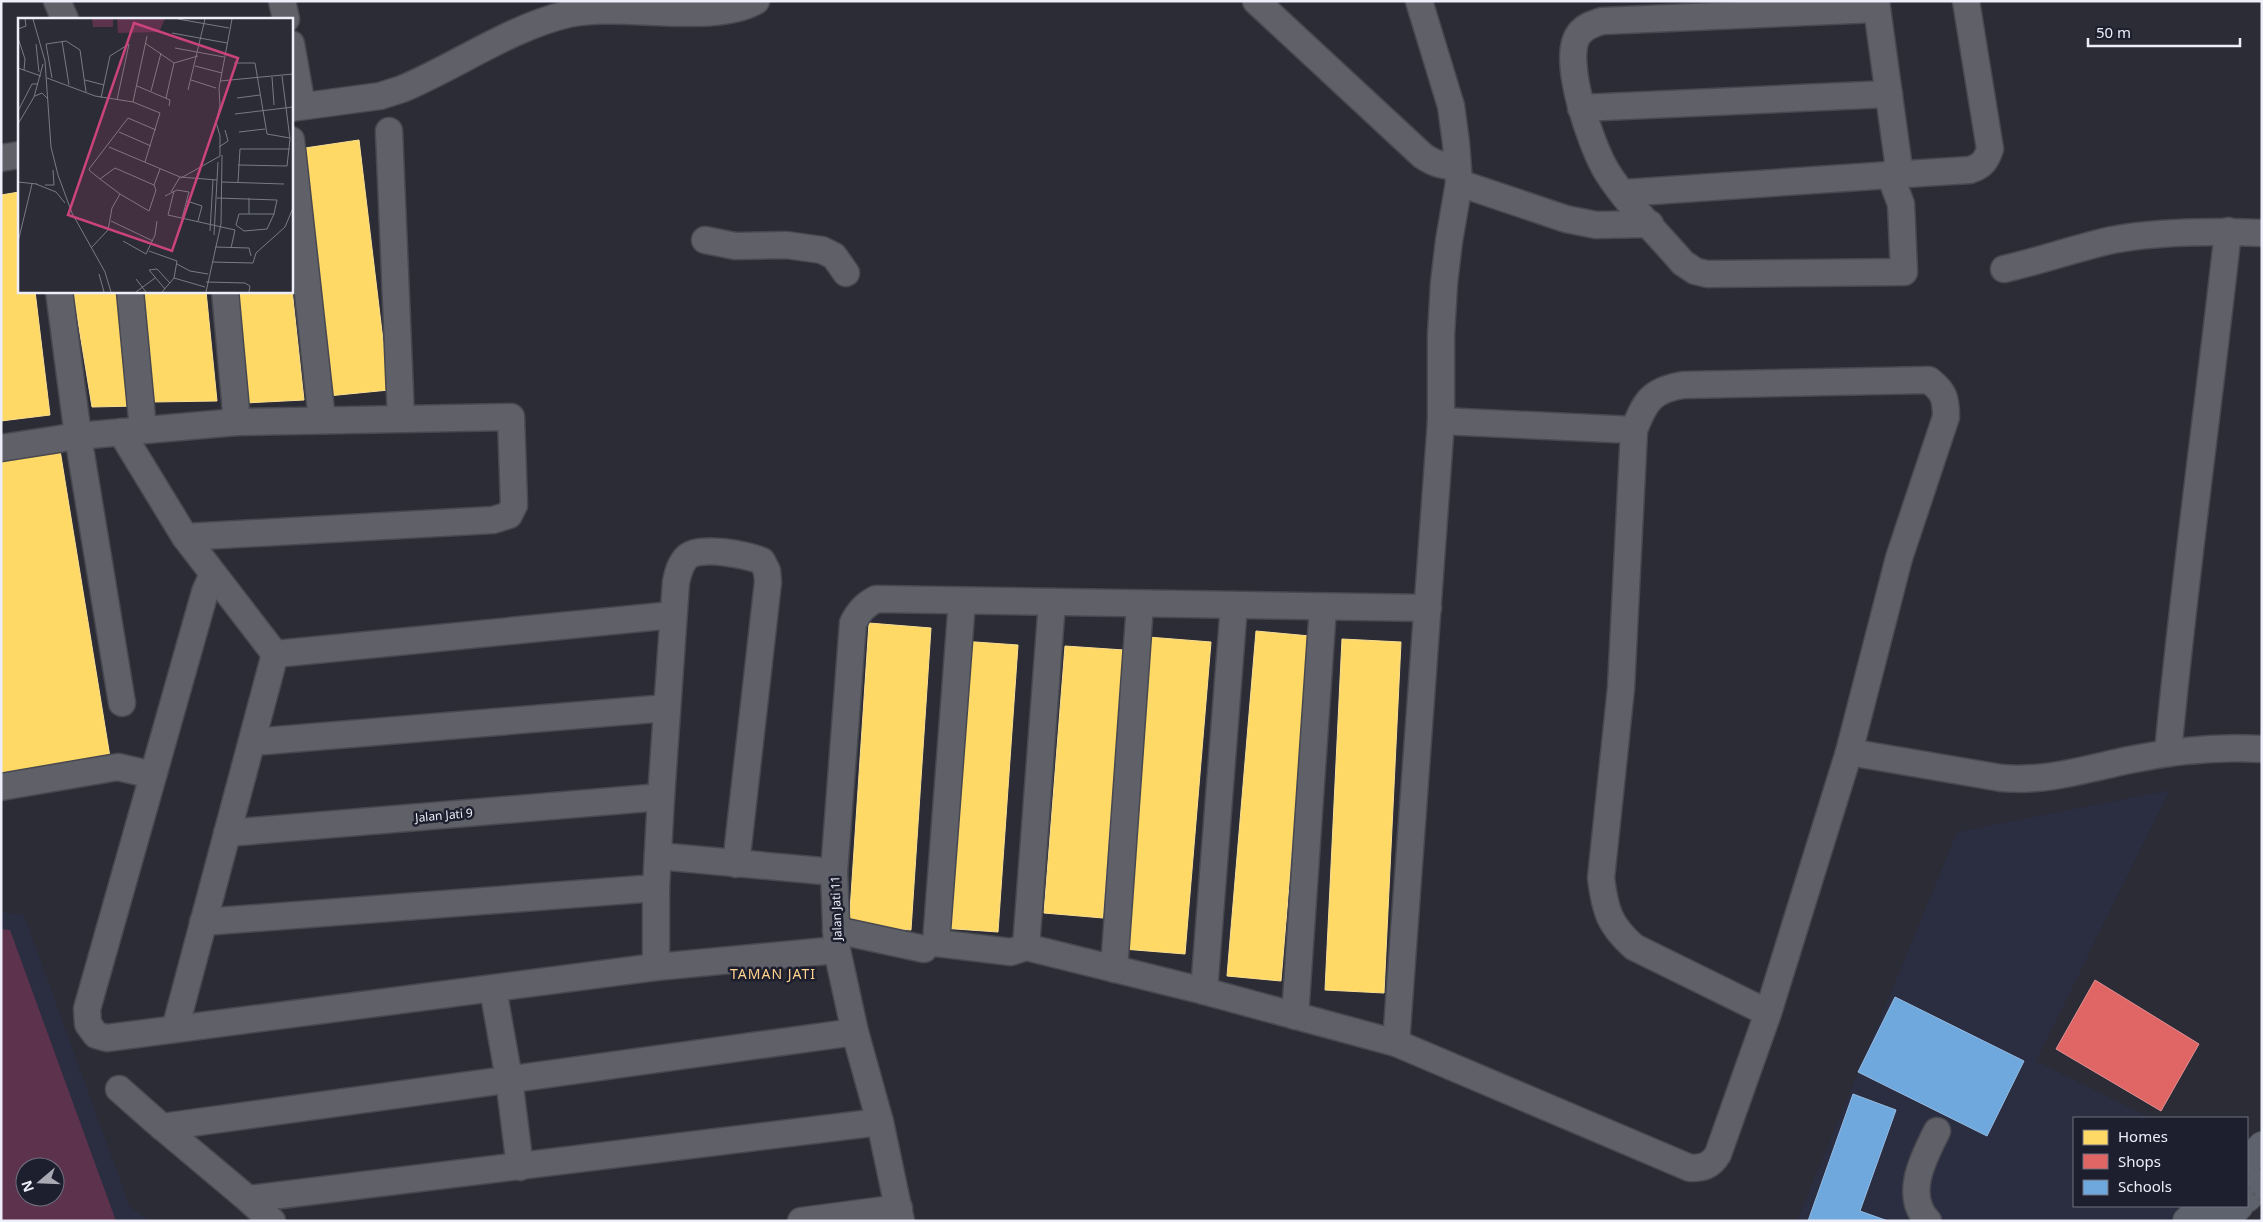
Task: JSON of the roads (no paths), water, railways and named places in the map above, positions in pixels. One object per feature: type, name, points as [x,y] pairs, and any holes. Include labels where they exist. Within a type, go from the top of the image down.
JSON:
[{"type":"main road","points":[[2248,1161],[2262,1146]]},
{"type":"main road","points":[[2248,1197],[2262,1183]]},
{"type":"main road","points":[[2188,1221],[2202,1207]]},
{"type":"main road","points":[[2224,1221],[2238,1207]]},
{"type":"street","points":[[57,1],[64,18]]},
{"type":"street","points":[[282,1],[286,18]]},
{"type":"street","points":[[292,54],[297,107],[380,96],[402,89],[526,28],[570,14],[632,10],[725,11],[756,1]]},
{"type":"street","points":[[1256,1],[1423,156],[1434,164],[1444,166],[1458,175],[1566,219],[1596,225],[1650,224]]},
{"type":"street","points":[[1396,1043],[1441,421],[1441,335],[1444,283],[1458,175],[1451,106],[1419,1]]},
{"type":"street","points":[[1623,193],[1970,170],[1980,166],[1987,159],[1990,148],[1966,1]]},
{"type":"street","points":[[1877,5],[1898,161],[1895,172],[1890,175],[1901,204],[1904,272],[1707,274],[1695,271],[1683,263],[1623,193],[1607,171],[1594,145],[1581,108],[1574,69],[1574,49],[1578,35],[1589,25],[1602,21],[1684,9],[1877,5]]},
{"type":"street","points":[[1581,108],[1889,94]]},
{"type":"street","points":[[389,131],[400,418]]},
{"type":"street","points":[[292,149],[322,420]]},
{"type":"street","points":[[1,158],[18,155]]},
{"type":"street","points":[[2168,753],[2178,643],[2208,413],[2228,232]]},
{"type":"street","points":[[2004,269],[2110,241],[2143,235],[2228,232],[2262,234]]},
{"type":"street","points":[[706,240],[736,246],[786,245],[822,250],[834,256],[846,273]]},
{"type":"street","points":[[58,292],[78,436],[122,702]]},
{"type":"street","points":[[130,292],[132,430],[186,537],[275,654]]},
{"type":"street","points":[[225,292],[237,422]]},
{"type":"street","points":[[1428,608],[962,600],[936,943],[1011,952],[1026,947],[1204,991],[1396,1043],[1690,1168],[1699,1168],[1714,1161],[1768,1013],[1849,752],[1899,558],[1946,417],[1946,403],[1942,390],[1929,380],[1684,385],[1665,388],[1652,396],[1642,408],[1634,430],[1621,688],[1601,878],[1604,900],[1609,918],[1620,935],[1634,947],[1768,1013]]},
{"type":"street","points":[[1,448],[132,430],[237,422],[510,417],[514,505],[509,515],[493,520],[186,537]]},
{"type":"street","points":[[1441,421],[1634,430]]},
{"type":"street","points":[[656,967],[656,888],[673,615],[680,567],[688,556],[702,551],[750,556],[762,561],[767,571],[768,582],[736,864]]},
{"type":"street","points":[[214,574],[204,592],[87,1009],[88,1024],[96,1035],[107,1038],[493,989],[837,940],[924,949]]},
{"type":"street","name":"Jalan Jati 11","points":[[900,1214],[880,1122],[855,1032],[837,940],[834,872],[853,623],[858,613],[866,604],[876,599],[962,600]]},
{"type":"street","points":[[1026,947],[1052,602]]},
{"type":"street","points":[[1114,969],[1140,604]]},
{"type":"street","points":[[1204,991],[1234,605]]},
{"type":"street","points":[[1295,1016],[1323,607]]},
{"type":"street","points":[[275,654],[673,615]]},
{"type":"street","points":[[176,1029],[275,654]]},
{"type":"street","points":[[253,742],[667,708]]},
{"type":"street","points":[[1849,752],[2001,778],[2025,780],[2051,778],[2168,753],[2220,748],[2262,749]]},
{"type":"street","points":[[1,787],[118,767],[153,775]]},
{"type":"street","name":"Jalan Jati 9","points":[[227,833],[661,797]]},
{"type":"street","points":[[658,856],[834,872]]},
{"type":"street","points":[[203,922],[656,888]]},
{"type":"street","points":[[493,989],[520,1167]]},
{"type":"street","points":[[162,1127],[855,1032]]},
{"type":"street","points":[[120,1089],[272,1221]]},
{"type":"street","points":[[248,1200],[880,1122]]},
{"type":"street","points":[[1928,1221],[1924,1216],[1918,1198],[1917,1180],[1922,1162],[1937,1132]]},
{"type":"street","points":[[801,1221],[900,1214]]},
{"type":"district","name":"TAMAN JATI","points":[[773,973]]}]
